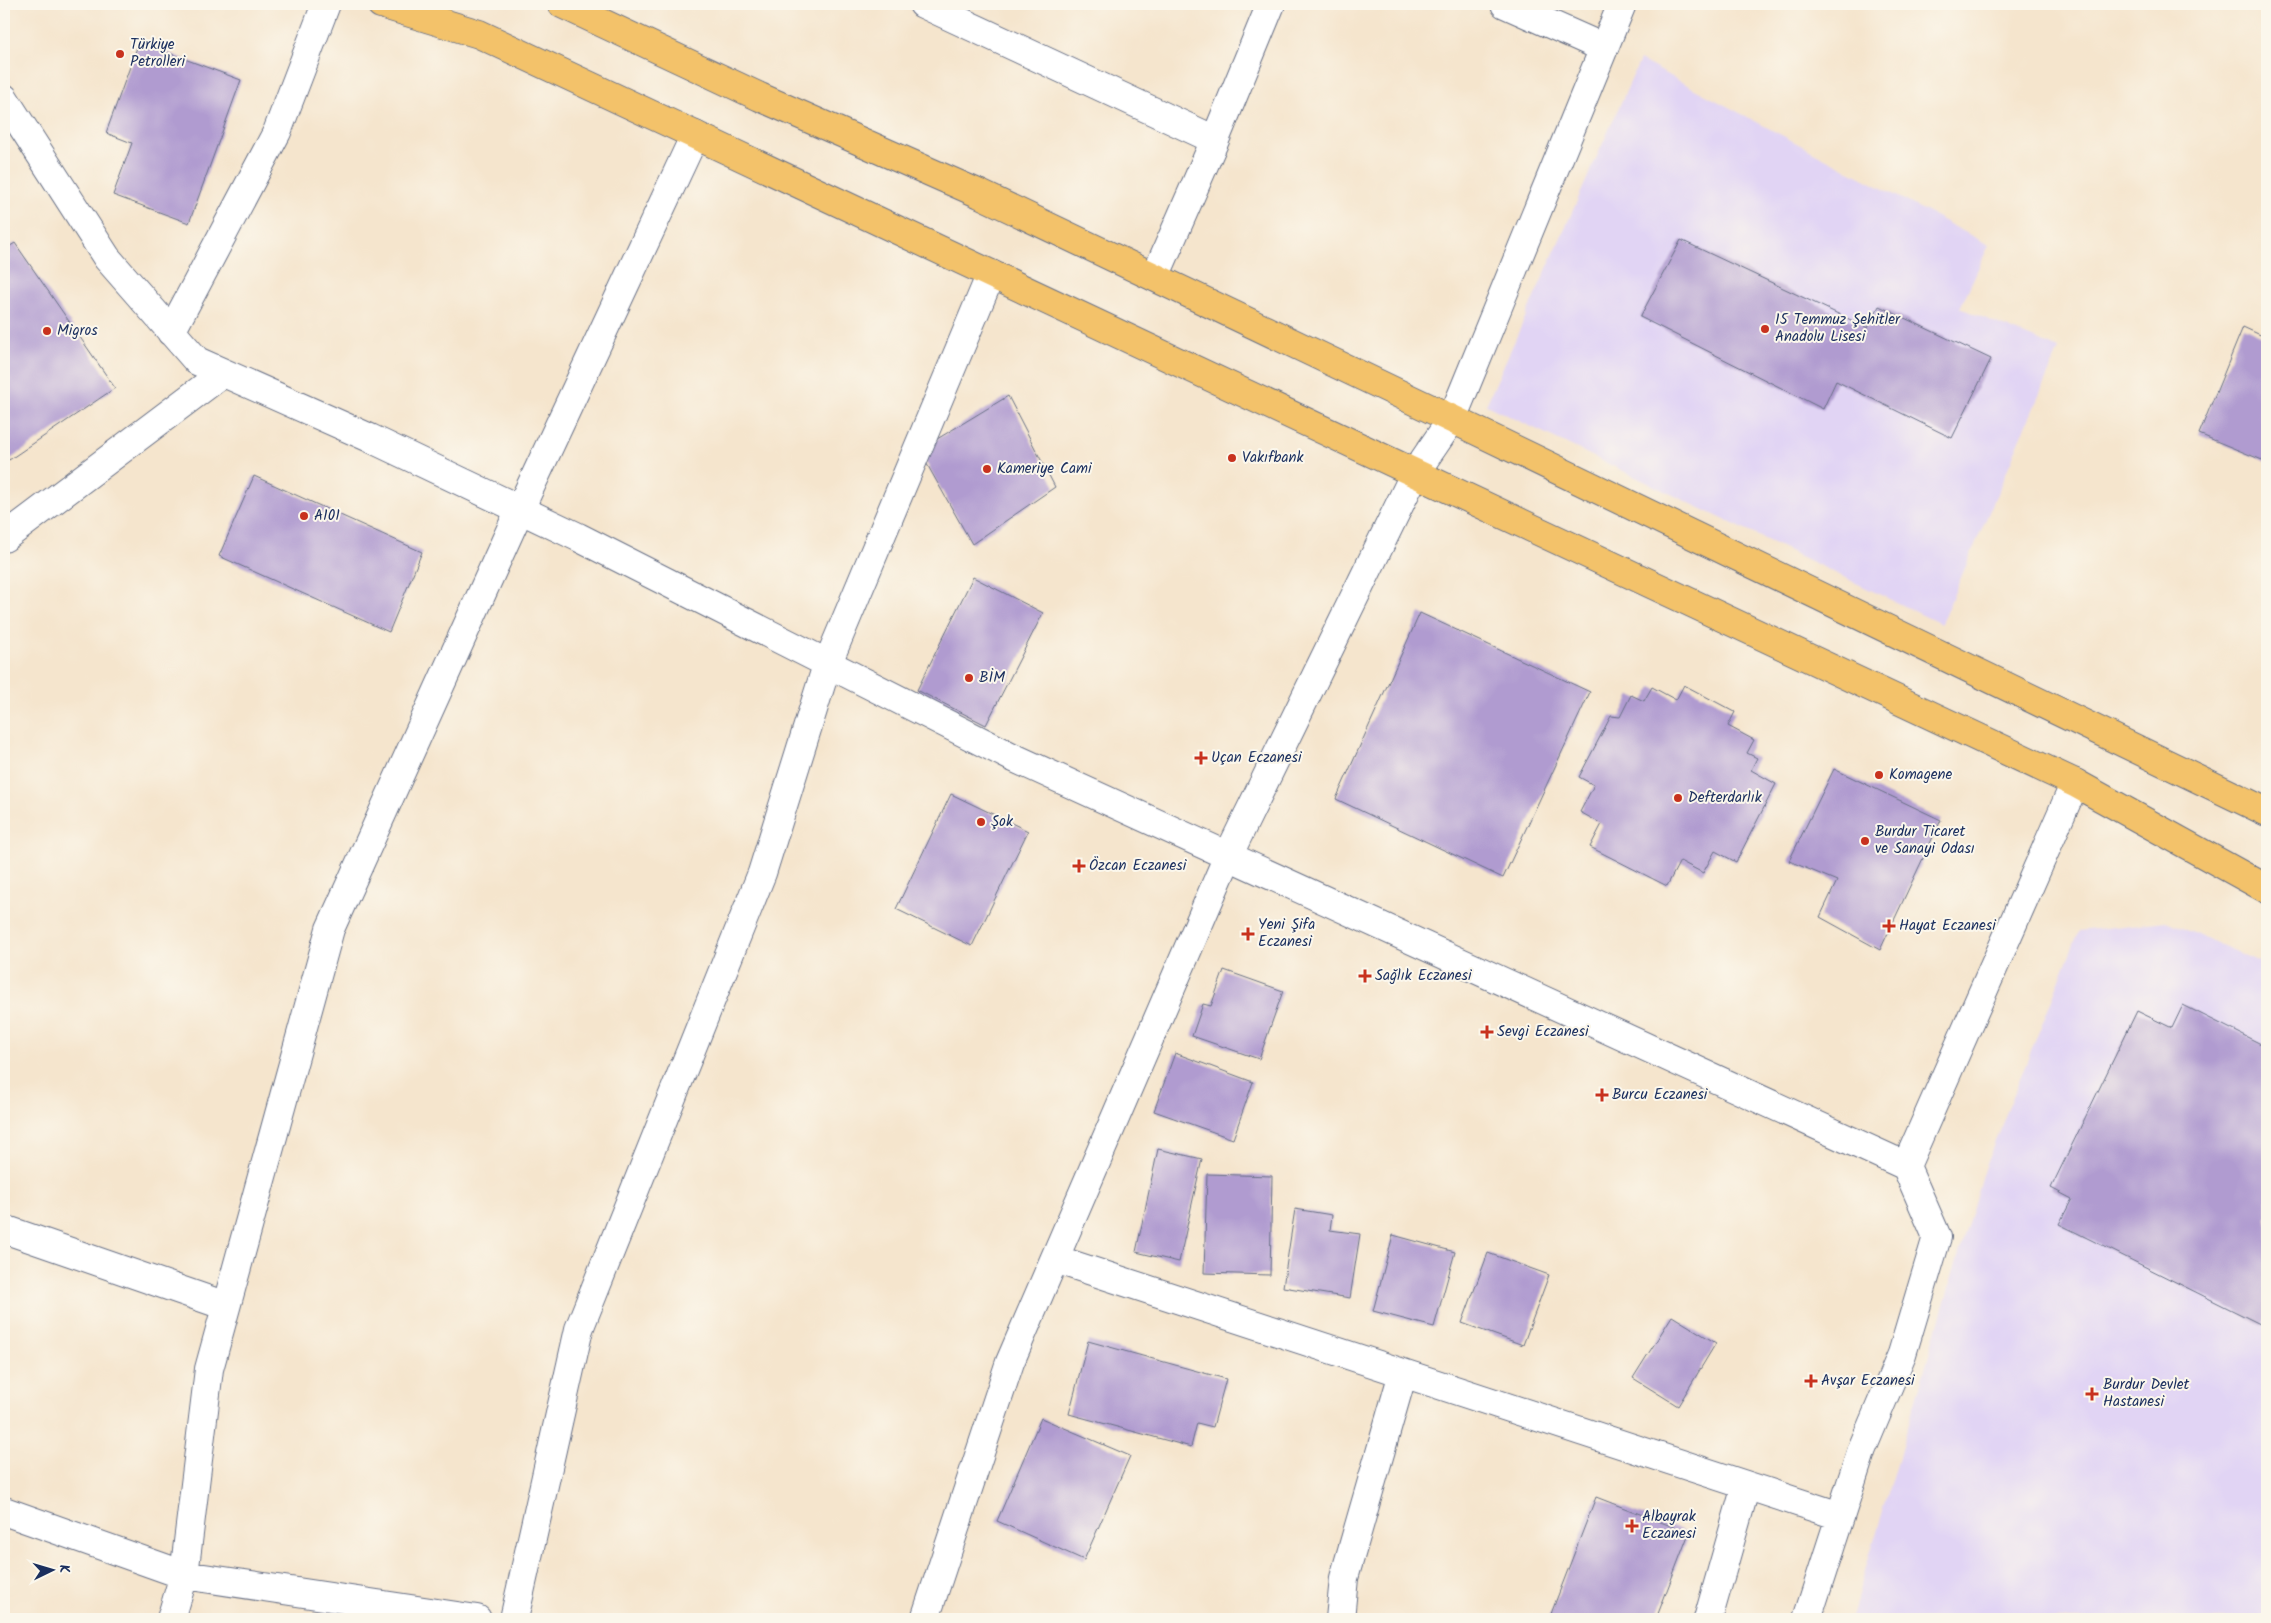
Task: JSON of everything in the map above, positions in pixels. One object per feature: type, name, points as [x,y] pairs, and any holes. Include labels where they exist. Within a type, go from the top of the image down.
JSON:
[{"type":"main road","points":[[381,4],[480,34],[2075,783],[2267,889]]},
{"type":"main road","points":[[562,4],[760,97],[980,194],[1452,418],[2267,812]]},
{"type":"street","points":[[171,332],[277,132],[326,4]]},
{"type":"street","points":[[923,4],[1214,140]]},
{"type":"street","points":[[1155,277],[1271,4]]},
{"type":"street","points":[[1505,4],[1604,48]]},
{"type":"street","points":[[925,1619],[1010,1362],[1228,856],[1415,473],[1452,418],[1622,4]]},
{"type":"street","points":[[4,98],[107,258],[197,362],[370,438],[520,509],[1012,757],[1906,1166],[1937,1238],[1902,1354],[1862,1449],[1807,1619]]},
{"type":"street","points":[[171,1619],[184,1574],[209,1369],[330,929],[520,509],[695,135]]},
{"type":"street","points":[[514,1619],[579,1329],[762,873],[827,665],[991,274]]},
{"type":"street","points":[[4,538],[223,373]]},
{"type":"street","points":[[1906,1166],[2075,783]]},
{"type":"street","points":[[4,1229],[226,1306]]},
{"type":"street","points":[[1055,1259],[1840,1516]]},
{"type":"street","points":[[1340,1619],[1344,1578],[1403,1373]]},
{"type":"street","points":[[1708,1619],[1746,1486]]},
{"type":"street","points":[[4,1511],[184,1574],[477,1619]]},
{"type":"shaded area","name":"15 Temmuz Şehitler Anadolu Lisesi","points":[[1640,60],[1989,245],[1960,308],[2059,349],[1941,624],[1486,405]]},
{"type":"shaded area","name":"Burdur Devlet Hastanesi","points":[[2166,921],[2267,965],[2267,1619],[1851,1619],[1984,1169],[2079,931]]},
{"type":"building","points":[[139,42],[241,80],[189,223],[113,195],[132,143],[106,133]]},
{"type":"building","points":[[1681,240],[1868,328],[1879,306],[1991,359],[1952,438],[1836,381],[1823,409],[1640,317]]},
{"type":"building","points":[[15,243],[115,388],[9,460],[4,452],[4,250]]},
{"type":"building","points":[[2243,327],[2267,338],[2267,462],[2199,434]]},
{"type":"building","name":"Kameriye Cami","points":[[1008,396],[1055,487],[972,544],[919,450]]},
{"type":"building","points":[[254,476],[422,552],[389,632],[219,556]]},
{"type":"building","points":[[973,577],[1043,613],[986,725],[917,690]]},
{"type":"building","points":[[1420,613],[1590,692],[1503,878],[1336,799]]},
{"type":"building","name":"Defterdarlık","points":[[1684,685],[1735,712],[1728,726],[1754,740],[1747,753],[1757,758],[1751,770],[1776,784],[1736,862],[1715,851],[1703,873],[1680,861],[1667,886],[1590,847],[1602,824],[1580,812],[1594,785],[1579,777],[1611,716],[1620,717],[1631,695],[1644,701],[1652,687],[1676,700]]},
{"type":"building","name":"Burdur Ticaret ve Sanayi Odası","points":[[1834,769],[1941,820],[1880,950],[1820,917],[1837,881],[1789,861]]},
{"type":"building","points":[[951,794],[1028,831],[972,946],[896,909]]},
{"type":"building","points":[[1224,970],[1283,991],[1259,1059],[1192,1036],[1203,1004],[1211,1006]]},
{"type":"building","points":[[2183,1005],[2267,1047],[2267,1315],[2262,1325],[2059,1224],[2072,1199],[2051,1188],[2137,1011],[2172,1028]]},
{"type":"building","points":[[1175,1053],[1253,1082],[1233,1139],[1154,1111]]},
{"type":"building","points":[[1158,1149],[1202,1159],[1179,1262],[1136,1252]]},
{"type":"building","points":[[1207,1174],[1272,1176],[1270,1275],[1204,1273]]},
{"type":"building","points":[[1295,1209],[1332,1215],[1330,1230],[1360,1234],[1350,1298],[1283,1287]]},
{"type":"building","points":[[1393,1235],[1455,1252],[1434,1327],[1373,1311]]},
{"type":"building","points":[[1488,1253],[1549,1275],[1523,1345],[1462,1323]]},
{"type":"building","points":[[1672,1316],[1716,1343],[1678,1406],[1633,1378]]},
{"type":"building","points":[[1088,1341],[1226,1379],[1213,1427],[1197,1423],[1191,1447],[1069,1414]]},
{"type":"building","points":[[1041,1418],[1130,1456],[1084,1560],[997,1521]]},
{"type":"building","points":[[1596,1497],[1689,1533],[1656,1619],[1549,1619]]},
{"type":"place","name":"Türkiye Petrolleri","points":[[120,54]]},
{"type":"place","name":"15 Temmuz Şehitler Anadolu Lisesi","points":[[1765,329]]},
{"type":"place","name":"Migros","points":[[47,331]]},
{"type":"place","name":"Vakıfbank","points":[[1232,458]]},
{"type":"place","name":"Kameriye Cami","points":[[987,469]]},
{"type":"place","name":"A101","points":[[304,516]]},
{"type":"place","name":"BİM","points":[[969,678]]},
{"type":"place","name":"Uçan Eczanesi","points":[[1201,758]]},
{"type":"place","name":"Komagene","points":[[1879,775]]},
{"type":"place","name":"Defterdarlık","points":[[1678,798]]},
{"type":"place","name":"Şok","points":[[981,822]]},
{"type":"place","name":"Burdur Ticaret ve Sanayi Odası","points":[[1865,841]]},
{"type":"place","name":"Özcan Eczanesi","points":[[1079,866]]},
{"type":"place","name":"Hayat Eczanesi","points":[[1889,926]]},
{"type":"place","name":"Yeni Şifa Eczanesi","points":[[1248,934]]},
{"type":"place","name":"Sağlık Eczanesi","points":[[1365,976]]},
{"type":"place","name":"Sevgi Eczanesi","points":[[1487,1032]]},
{"type":"place","name":"Burcu Eczanesi","points":[[1602,1095]]},
{"type":"place","name":"Avşar Eczanesi","points":[[1811,1381]]},
{"type":"place","name":"Burdur Devlet Hastanesi","points":[[2092,1394]]},
{"type":"place","name":"Albayrak Eczanesi","points":[[1632,1526]]}]
